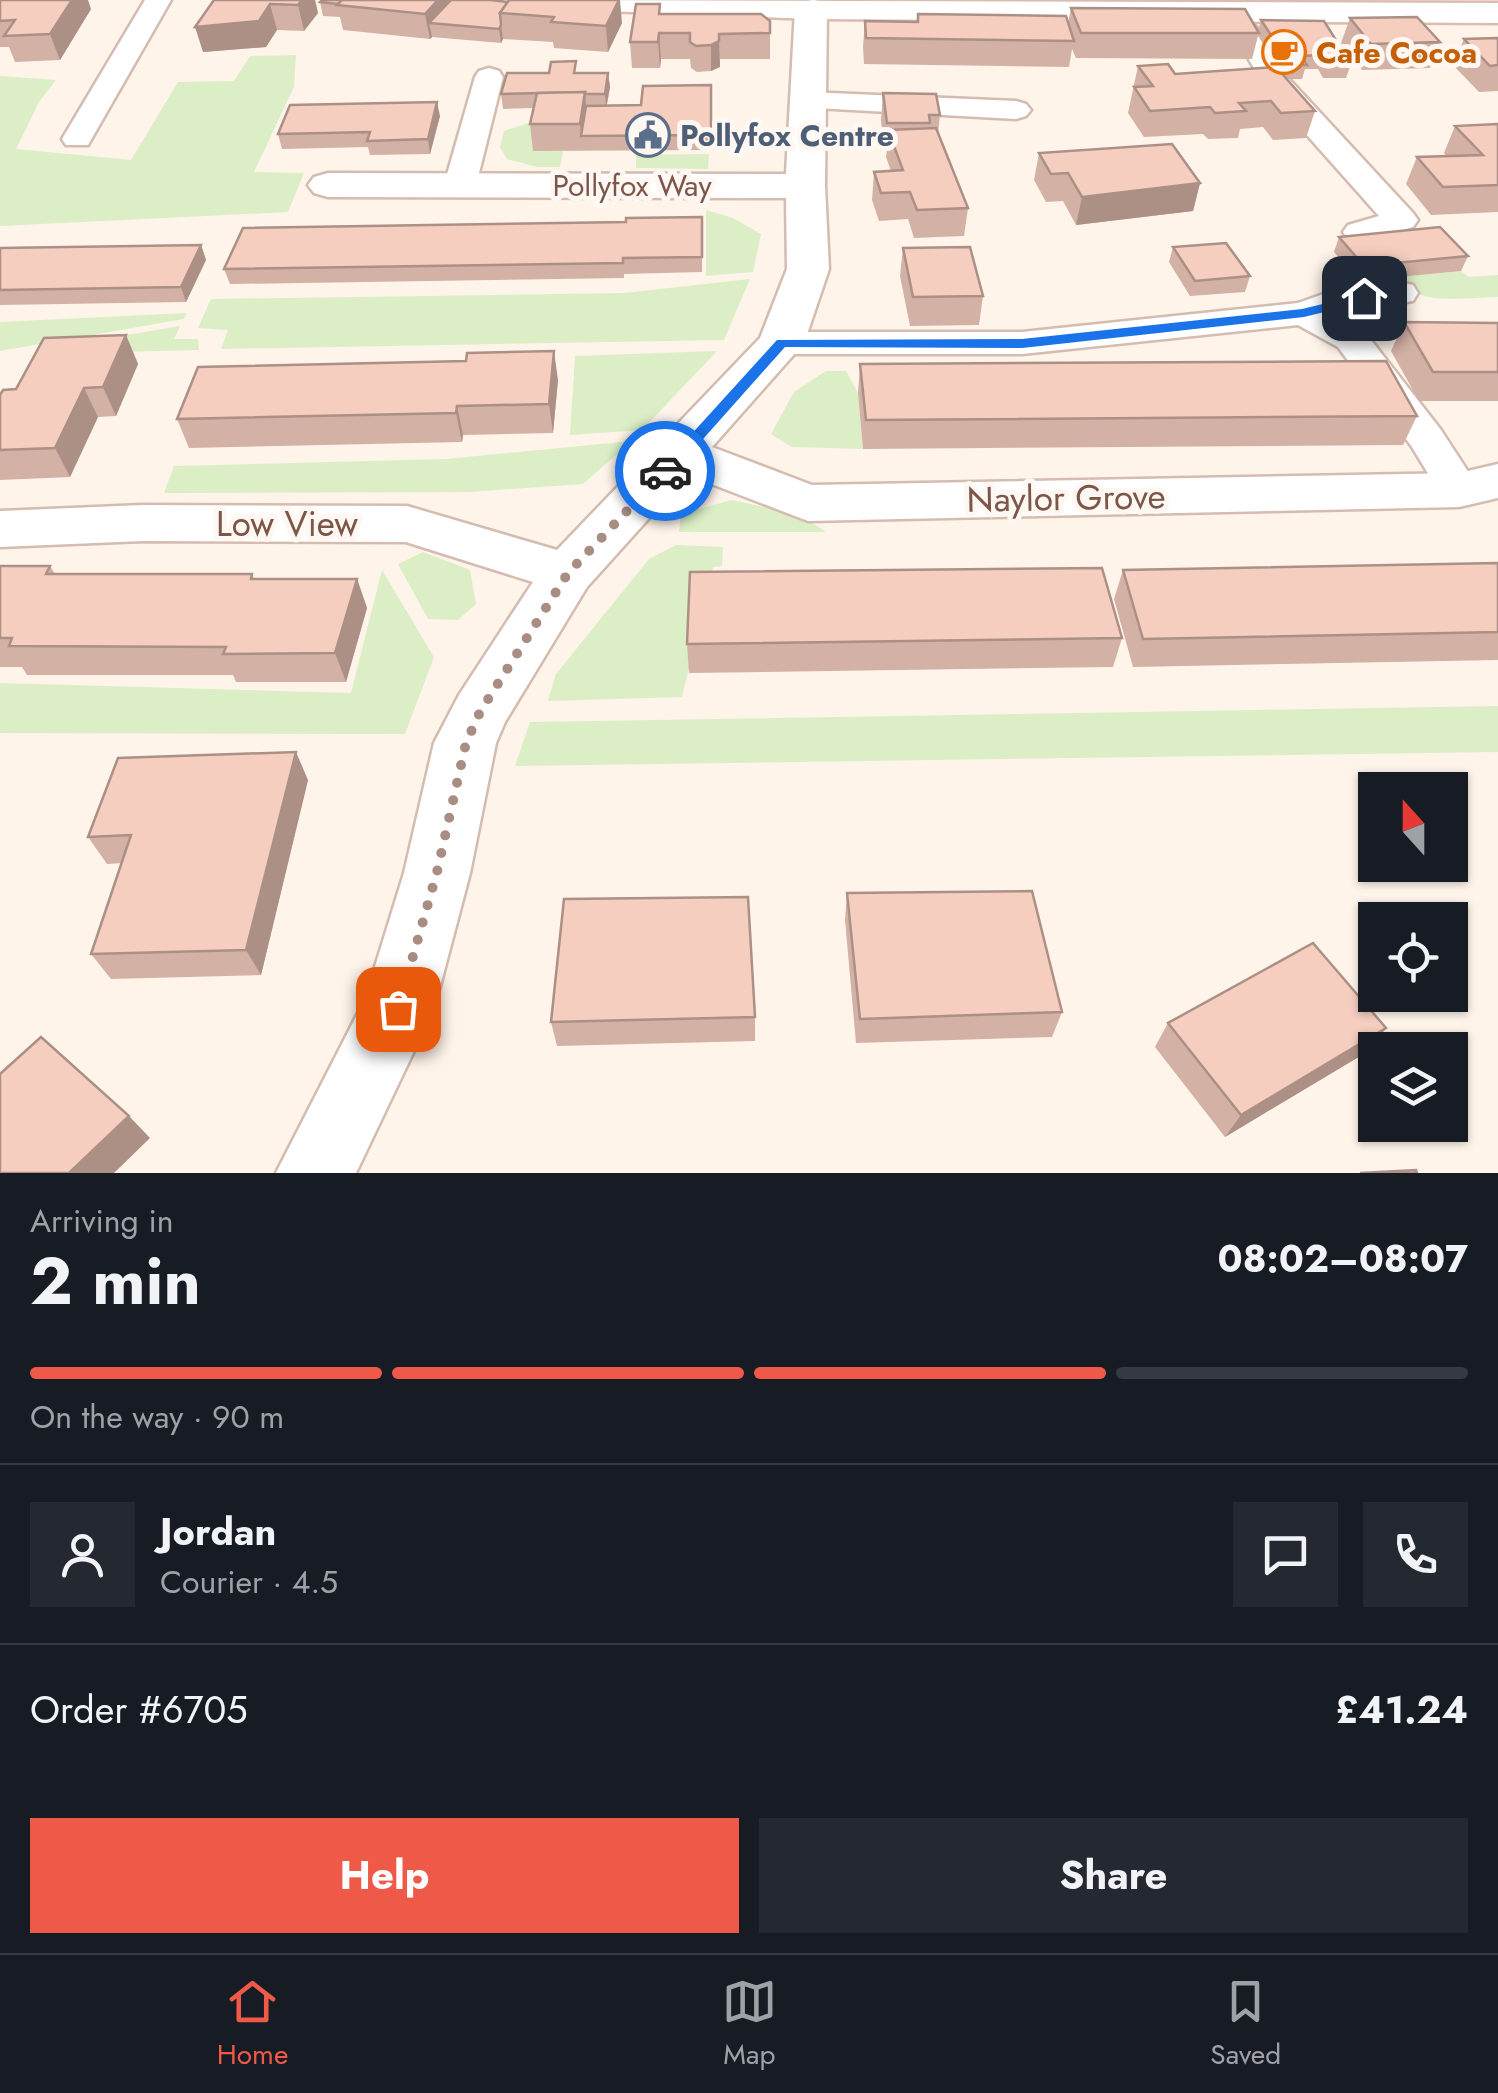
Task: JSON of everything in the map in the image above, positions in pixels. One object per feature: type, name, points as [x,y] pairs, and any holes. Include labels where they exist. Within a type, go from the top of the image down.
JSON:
[{"type":"street","points":[[580,0],[810,10],[1064,6],[1235,14],[1392,7],[1498,13]]},
{"type":"street","points":[[331,1169],[398,1009],[437,872],[466,743],[480,712],[568,573],[782,342],[808,269],[805,186],[810,10]]},
{"type":"street","name":"Pollyfox Way","points":[[328,185],[805,186]]},
{"type":"street","name":"Naylor Grove","points":[[682,454],[808,503],[1479,485]]},
{"type":"street","name":"Low View","points":[[0,529],[143,522],[408,524],[568,573]]},
{"type":"lane","points":[[78,139],[158,0]]},
{"type":"lane","points":[[1235,14],[1277,84],[1401,220],[1360,232]]},
{"type":"lane","points":[[460,184],[489,77]]},
{"type":"lane","points":[[807,101],[979,100],[1016,110]]},
{"type":"lane","points":[[782,342],[1022,344],[1304,313],[1330,304],[1400,293]]},
{"type":"lane","name":"Naylor Grove","points":[[1304,313],[1351,339],[1427,439],[1479,485]]},
{"type":"green space","points":[[296,55],[294,87],[254,172],[304,173],[288,212],[0,226],[0,76],[56,80],[39,102],[16,149],[131,160],[178,82],[234,81],[250,56]]},
{"type":"green space","points":[[540,119],[534,151],[563,151],[560,167],[537,167],[507,159],[500,147],[504,131]]},
{"type":"green space","points":[[709,154],[708,169],[636,168],[636,155]]},
{"type":"green space","points":[[706,210],[733,218],[761,234],[753,272],[706,276]]},
{"type":"green space","points":[[1461,271],[1469,277],[1498,275],[1498,297],[1429,297],[1405,287],[1396,277]]},
{"type":"green space","points":[[750,279],[724,340],[221,349],[228,330],[198,328],[211,299],[624,293]]},
{"type":"green space","points":[[187,313],[184,319],[0,351],[0,322]]},
{"type":"green space","points":[[180,326],[174,339],[198,339],[199,350],[37,354],[38,350]]},
{"type":"green space","points":[[717,351],[642,430],[570,435],[575,356]]},
{"type":"green space","points":[[826,371],[846,371],[858,393],[863,449],[792,447],[771,434],[794,392]]},
{"type":"green space","points":[[632,441],[583,484],[469,492],[164,493],[174,466],[447,459]]},
{"type":"green space","points":[[732,500],[800,515],[826,532],[679,532],[681,514]]},
{"type":"green space","points":[[676,545],[723,547],[722,566],[713,567],[682,697],[548,701],[556,674],[649,559]]},
{"type":"green space","points":[[423,552],[470,570],[476,604],[458,620],[428,619],[398,564]]},
{"type":"green space","points":[[382,570],[434,657],[405,734],[0,733],[0,683],[351,693]]},
{"type":"green space","points":[[1498,706],[1498,752],[515,766],[530,722]]},
{"type":"building","points":[[0,0],[72,0],[50,34],[4,36],[15,20],[0,21]]},
{"type":"building","points":[[214,0],[302,0],[298,5],[270,4],[259,21],[195,27]]},
{"type":"building","points":[[342,0],[438,0],[425,14],[337,5]]},
{"type":"building","points":[[451,0],[508,2],[500,13],[499,29],[429,23]]},
{"type":"building","points":[[509,0],[619,0],[606,26],[500,13]]},
{"type":"building","points":[[636,4],[660,4],[659,14],[761,14],[770,21],[770,33],[719,34],[719,41],[696,46],[690,42],[690,33],[659,33],[658,42],[630,42]]},
{"type":"building","points":[[1071,8],[1245,9],[1259,33],[1081,33]]},
{"type":"building","points":[[918,14],[1066,16],[1074,41],[866,38],[865,21],[918,22]]},
{"type":"building","points":[[1417,17],[1440,42],[1371,44],[1350,18]]},
{"type":"building","points":[[1261,20],[1324,21],[1351,64],[1328,64],[1323,55],[1301,56],[1307,65],[1291,65]]},
{"type":"building","points":[[1498,38],[1498,65],[1490,66],[1464,39]]},
{"type":"building","points":[[576,61],[574,73],[608,73],[605,94],[501,94],[507,73],[549,73],[551,62]]},
{"type":"building","points":[[1168,64],[1175,74],[1276,67],[1315,111],[1281,113],[1271,101],[1239,103],[1246,111],[1215,113],[1210,107],[1150,111],[1134,87],[1153,86],[1138,66]]},
{"type":"building","name":"Pollyfox Centre","points":[[711,85],[711,135],[581,136],[586,106],[641,105],[643,86]]},
{"type":"building","points":[[585,92],[580,124],[530,124],[537,93]]},
{"type":"building","points":[[883,93],[936,94],[940,115],[929,115],[930,123],[887,123]]},
{"type":"building","points":[[437,102],[428,139],[367,141],[370,132],[278,134],[290,105]]},
{"type":"building","points":[[1498,124],[1498,185],[1443,187],[1417,157],[1483,155],[1455,126]]},
{"type":"building","points":[[936,128],[968,208],[917,210],[910,192],[881,193],[874,172],[903,170],[888,130]]},
{"type":"building","points":[[1172,144],[1200,183],[1082,197],[1068,173],[1051,174],[1039,153]]},
{"type":"building","points":[[702,217],[702,257],[623,258],[623,263],[224,269],[243,228],[626,222],[626,218]]},
{"type":"building","points":[[1440,227],[1468,256],[1364,266],[1339,237]]},
{"type":"building","points":[[1226,243],[1250,276],[1195,281],[1173,247]]},
{"type":"building","points":[[201,245],[181,287],[0,290],[0,248]]},
{"type":"building","points":[[970,247],[983,296],[913,297],[903,248]]},
{"type":"building","points":[[1404,322],[1498,323],[1498,372],[1433,372]]},
{"type":"building","points":[[126,335],[103,387],[84,388],[55,448],[0,450],[0,395],[3,390],[16,389],[44,338]]},
{"type":"building","points":[[554,351],[549,404],[457,406],[456,413],[177,419],[198,367],[466,361],[467,353]]},
{"type":"building","points":[[1386,361],[1417,416],[866,420],[860,364]]},
{"type":"building","points":[[1498,563],[1498,632],[1143,639],[1123,570]]},
{"type":"building","points":[[0,566],[50,566],[46,574],[252,574],[251,579],[357,579],[335,653],[223,654],[226,647],[9,646],[12,638],[0,638]]},
{"type":"building","points":[[1102,568],[1122,638],[687,644],[690,572]]},
{"type":"building","points":[[296,752],[246,950],[91,954],[131,835],[88,837],[118,758]]},
{"type":"building","points":[[1032,891],[1062,1012],[860,1019],[847,893]]},
{"type":"building","points":[[748,897],[755,1017],[551,1022],[564,899]]},
{"type":"building","points":[[1313,943],[1358,995],[1358,1012],[1372,1012],[1386,1028],[1379,1032],[1358,1032],[1358,1045],[1241,1115],[1168,1023]]},
{"type":"building","points":[[41,1037],[129,1116],[69,1173],[0,1173],[0,1074]]},
{"type":"building","points":[[1416,1170],[1417,1173],[1360,1173]]},
{"type":"way so far","points":[[398,1009],[437,872],[466,743],[480,712],[568,573],[665,471]]},
{"type":"place","name":"Cafe Cocoa","points":[[1284,52]]},
{"type":"place","name":"Pollyfox Centre","points":[[648,135]]},
{"type":"route","points":[[665,471],[782,342],[1022,344],[1304,313],[1364,298]]}]
